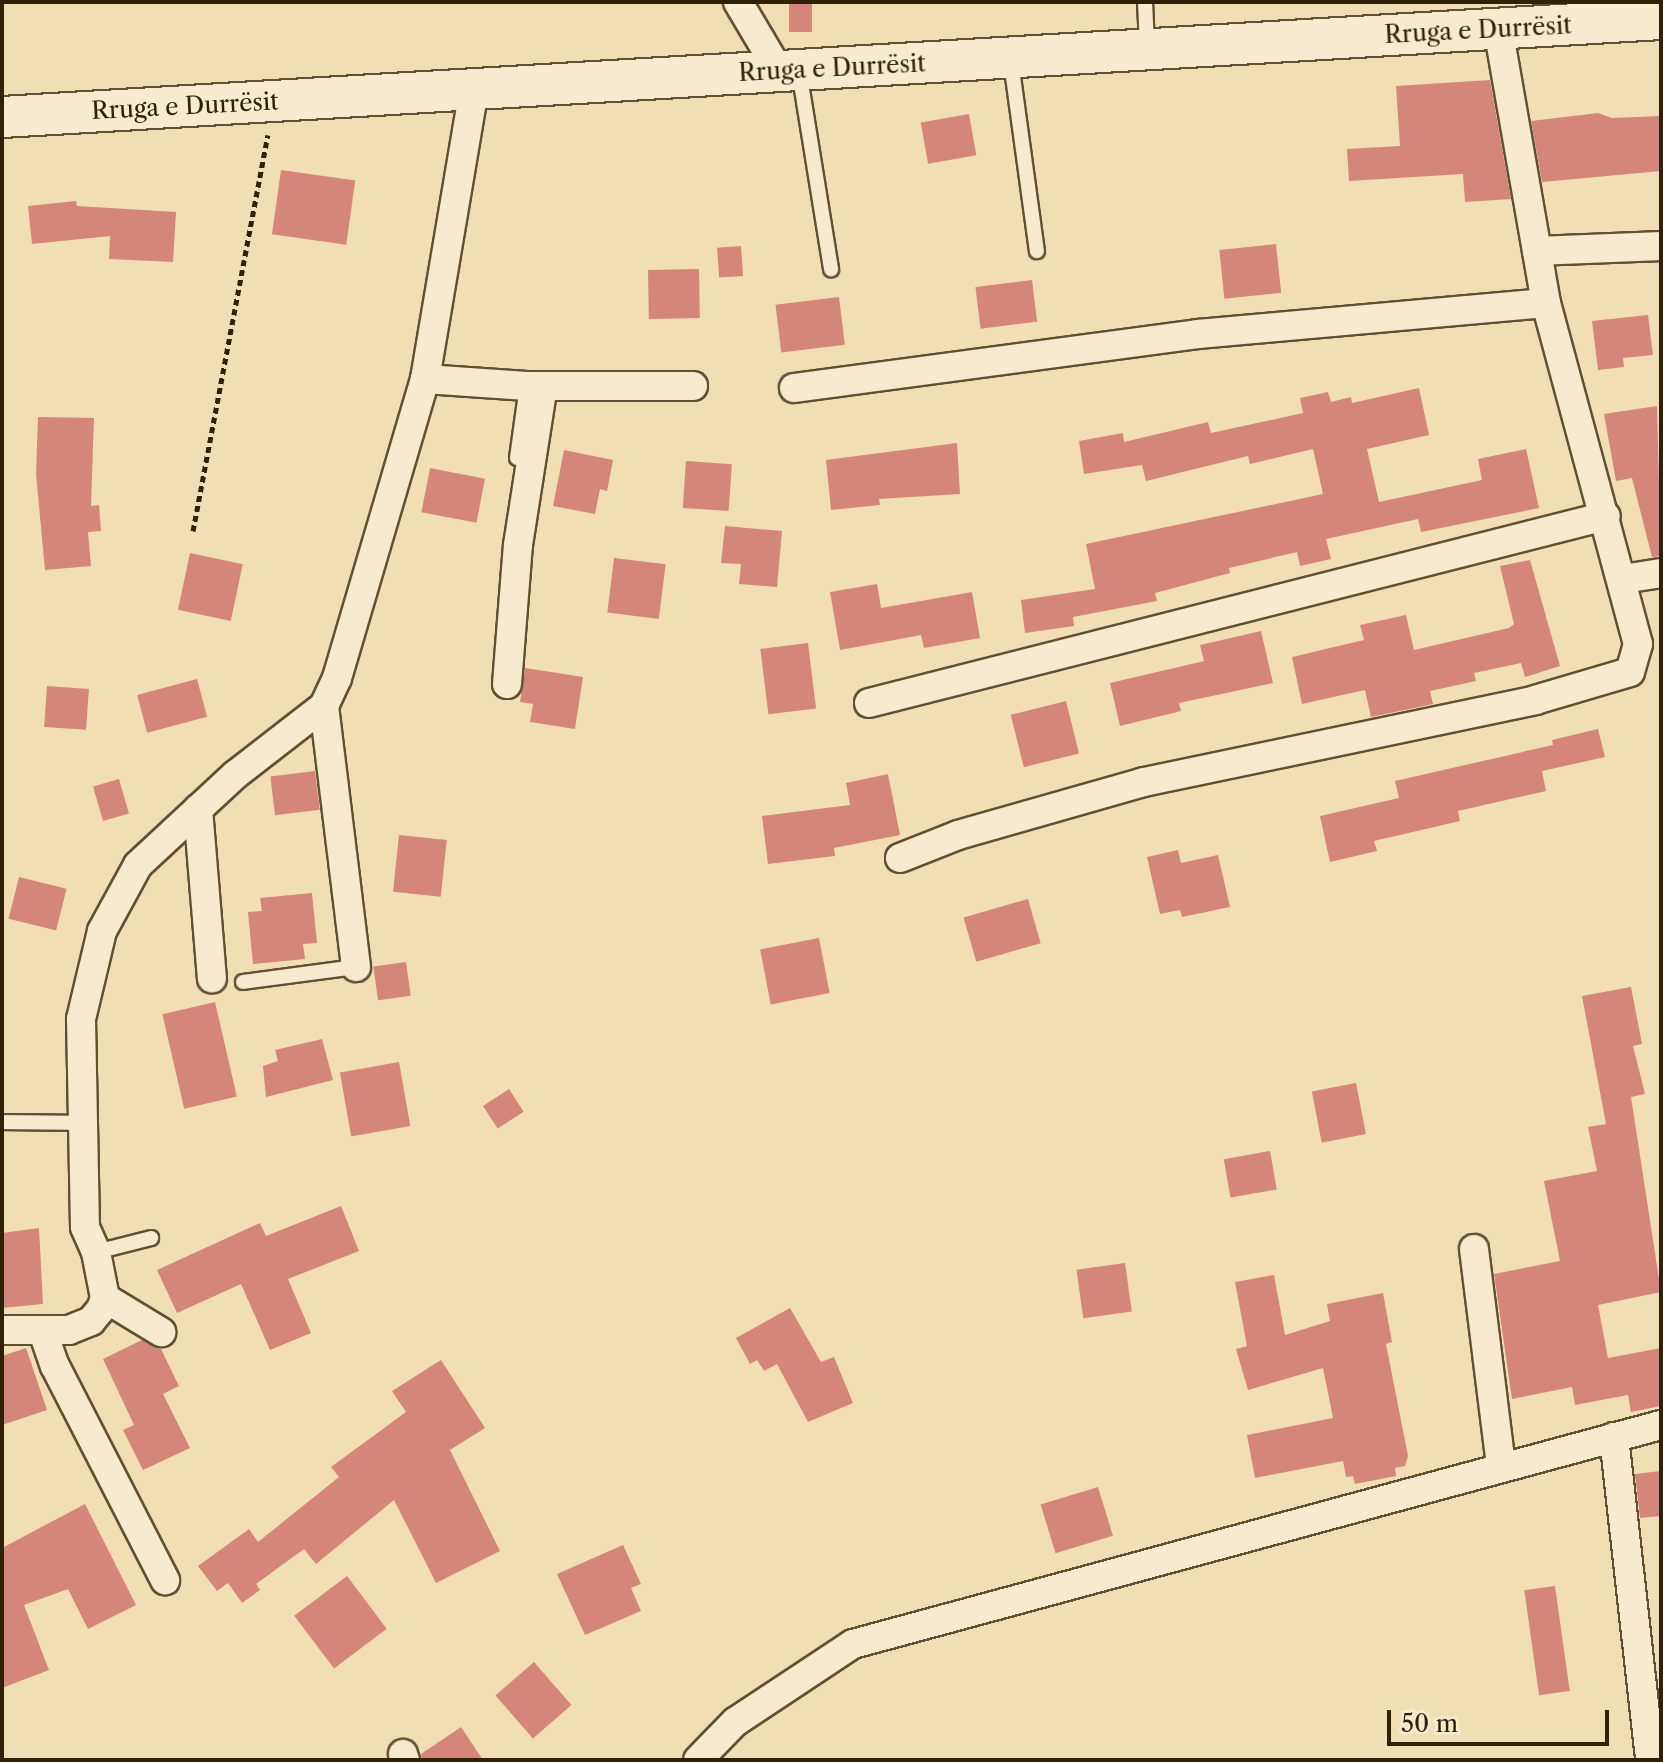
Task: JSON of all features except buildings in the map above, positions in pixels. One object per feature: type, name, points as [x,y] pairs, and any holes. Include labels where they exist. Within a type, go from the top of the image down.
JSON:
[{"type":"main road","name":"Rruga e Durrësit","points":[[2,117],[1498,29],[1536,14],[1661,19]]},
{"type":"street","points":[[738,2],[789,71]]},
{"type":"street","points":[[900,858],[973,830],[1174,774],[1620,680],[1630,672],[1638,644],[1623,579],[1546,303],[1498,29]]},
{"type":"street","points":[[2,1330],[43,1332],[91,1321],[105,1298],[96,1252],[85,1227],[86,1123],[81,1019],[102,931],[138,865],[198,809],[324,706],[337,678],[425,379],[474,89]]},
{"type":"street","points":[[1537,251],[1661,246]]},
{"type":"street","points":[[794,388],[1198,334],[1546,303]]},
{"type":"street","points":[[425,379],[535,386],[693,386]]},
{"type":"street","points":[[507,684],[535,386]]},
{"type":"street","points":[[869,703],[1606,516]]},
{"type":"street","points":[[1623,579],[1661,573]]},
{"type":"street","points":[[324,706],[356,967]]},
{"type":"street","points":[[198,809],[212,978]]},
{"type":"street","points":[[1474,1249],[1501,1466]]},
{"type":"street","points":[[105,1298],[161,1332]]},
{"type":"street","points":[[43,1332],[55,1366],[165,1580]]},
{"type":"street","points":[[698,1760],[735,1722],[853,1644],[1661,1425]]},
{"type":"street","points":[[1614,1437],[1650,1760]]},
{"type":"lane","points":[[1145,2],[1147,50]]},
{"type":"lane","points":[[1010,57],[1037,251]]},
{"type":"lane","points":[[789,71],[831,269]]},
{"type":"lane","points":[[517,458],[535,386]]},
{"type":"lane","points":[[243,982],[356,967]]},
{"type":"lane","points":[[2,1122],[86,1123]]},
{"type":"lane","points":[[96,1252],[151,1238]]},
{"type":"path","points":[[193,531],[274,101]]}]
